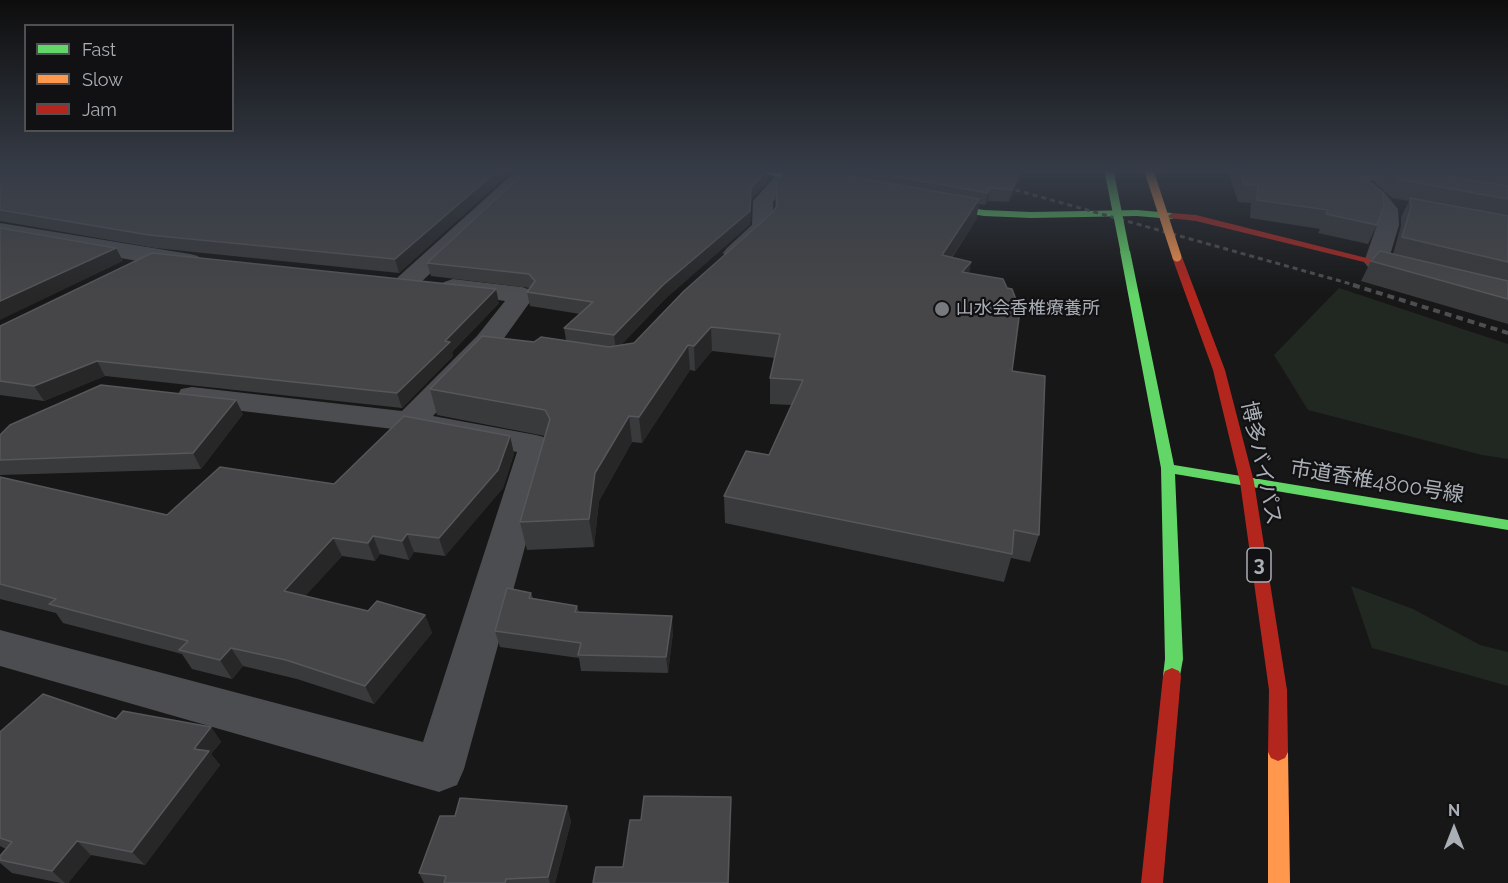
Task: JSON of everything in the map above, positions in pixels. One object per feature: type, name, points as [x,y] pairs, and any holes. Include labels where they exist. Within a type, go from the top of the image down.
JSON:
[{"type":"main road","points":[[979,212],[1031,215],[1105,212]]},
{"type":"main road","points":[[1113,212],[1196,218],[1431,276]]},
{"type":"main road","points":[[1117,212],[1168,468],[1174,659],[1152,883]]},
{"type":"main road","name":"博多バイパス","points":[[1162,212],[1219,370],[1247,482],[1278,690],[1279,883]]},
{"type":"main road","name":"市道香椎4800号線","points":[[1168,468],[1508,525]]},
{"type":"street","points":[[410,421],[499,343],[522,295],[395,281],[478,212]]},
{"type":"street","points":[[719,267],[763,227],[763,212]]},
{"type":"street","points":[[1376,262],[1388,225],[1387,212]]},
{"type":"street","points":[[0,230],[154,257],[212,263]]},
{"type":"street","points":[[113,277],[154,257]]},
{"type":"street","points":[[0,648],[439,769],[536,446],[410,421],[163,393]]},
{"type":"shaded area","points":[[1339,288],[1508,344],[1508,459],[1482,455],[1308,410],[1274,355]]},
{"type":"shaded area","points":[[1351,586],[1413,609],[1480,645],[1508,652],[1508,686],[1372,648]]},
{"type":"building","points":[[13,212],[449,212],[395,259],[149,235]]},
{"type":"building","points":[[482,212],[749,212],[663,285],[614,335],[564,328],[593,302],[527,292],[535,281],[529,274],[427,263]]},
{"type":"building","points":[[773,212],[970,212],[942,255],[971,262],[962,272],[1003,279],[1007,288],[1012,289],[1020,310],[1012,371],[1045,376],[1039,535],[1014,530],[1012,554],[724,496],[746,451],[769,455],[803,380],[770,378],[780,334],[711,327],[694,346],[688,345],[639,417],[629,416],[595,473],[589,519],[520,522],[550,419],[545,410],[430,389],[482,336],[534,342],[541,337],[609,347],[634,343],[684,291]]},
{"type":"building","points":[[1327,212],[1382,212],[1377,225],[1326,214]]},
{"type":"building","points":[[1409,212],[1487,212],[1508,216],[1508,262],[1402,237]]},
{"type":"building","points":[[0,228],[116,248],[0,301]]},
{"type":"building","points":[[1380,251],[1508,281],[1508,299],[1371,261]]},
{"type":"building","points":[[152,253],[496,289],[445,341],[450,342],[397,393],[97,361],[34,386],[0,381],[0,326]]},
{"type":"building","points":[[101,385],[236,400],[193,453],[0,460],[0,435],[10,425]]},
{"type":"building","points":[[404,416],[510,436],[498,470],[439,538],[407,534],[402,541],[373,536],[368,543],[333,538],[284,591],[368,611],[377,601],[425,615],[365,686],[286,660],[231,648],[220,660],[179,650],[188,641],[49,604],[56,599],[0,584],[0,477],[167,515],[220,467],[334,484]]},
{"type":"building","points":[[507,588],[531,593],[529,598],[577,606],[575,612],[672,616],[666,657],[578,655],[581,643],[495,631]]},
{"type":"building","points":[[43,694],[116,719],[123,711],[211,727],[194,749],[209,751],[132,852],[77,841],[52,871],[0,860],[0,856],[12,842],[0,838],[0,732]]},
{"type":"building","points":[[644,796],[731,797],[728,883],[593,883],[596,867],[623,867],[630,820],[641,820]]},
{"type":"building","points":[[460,798],[567,806],[548,877],[506,879],[505,883],[444,883],[446,876],[419,873],[440,816],[455,816]]},
{"type":"railway","points":[[1095,212],[1358,286]]},
{"type":"railway","points":[[1353,285],[1508,333]]},
{"type":"traffic: fast","points":[[979,212],[1031,215],[1137,213],[1172,216]]},
{"type":"traffic: fast","points":[[1117,212],[1125,251]]},
{"type":"traffic: fast","points":[[1125,251],[1168,468],[1174,659],[1172,676]]},
{"type":"traffic: fast","points":[[1168,468],[1508,525]]},
{"type":"traffic: slow","points":[[1162,212],[1177,257]]},
{"type":"traffic: slow","points":[[1278,752],[1279,883]]},
{"type":"traffic: jam","points":[[1172,216],[1196,218],[1413,271]]},
{"type":"traffic: jam","points":[[1177,257],[1219,370],[1247,482],[1278,690],[1278,752]]},
{"type":"traffic: jam","points":[[1152,883],[1172,676]]},
{"type":"place","name":"山水会香椎療養所","points":[[942,309]]}]
